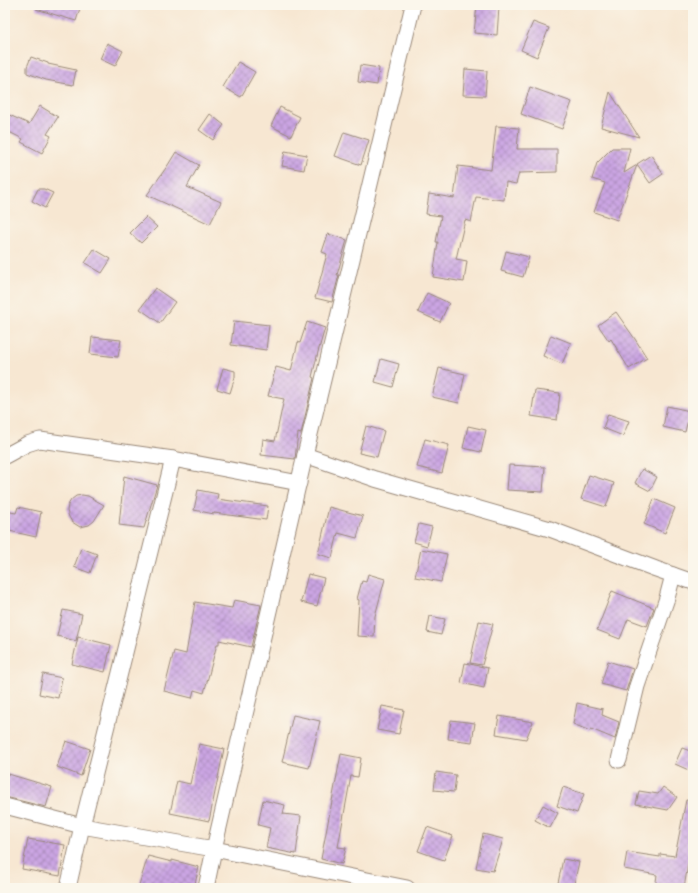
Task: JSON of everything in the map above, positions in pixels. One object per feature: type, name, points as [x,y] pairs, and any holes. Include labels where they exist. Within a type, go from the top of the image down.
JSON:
[{"type":"street","points":[[206,888],[305,455],[413,5]]},
{"type":"street","points":[[5,456],[27,444],[40,440],[172,459],[299,483]]},
{"type":"street","points":[[305,455],[375,479],[550,529],[693,582]]},
{"type":"street","points":[[68,888],[172,459]]},
{"type":"street","points":[[620,760],[637,686],[667,598],[673,575]]},
{"type":"street","points":[[5,806],[82,826],[214,849],[398,887]]},
{"type":"building","points":[[36,5],[81,5],[76,21],[36,9]]},
{"type":"building","points":[[477,5],[499,7],[497,35],[474,33]]},
{"type":"building","points":[[533,22],[549,28],[537,57],[521,50]]},
{"type":"building","points":[[107,43],[123,51],[115,66],[100,59]]},
{"type":"building","points":[[31,57],[48,64],[76,70],[73,85],[46,80],[27,73],[27,67]]},
{"type":"building","points":[[238,62],[255,72],[241,97],[223,87]]},
{"type":"building","points":[[360,65],[379,68],[377,85],[358,82]]},
{"type":"building","points":[[465,69],[487,71],[485,96],[463,95]]},
{"type":"building","points":[[530,87],[572,102],[562,129],[521,114]]},
{"type":"building","points":[[610,92],[639,137],[601,127]]},
{"type":"building","points":[[40,106],[58,117],[47,134],[51,136],[42,153],[21,142],[23,139],[5,130],[5,113],[29,124]]},
{"type":"building","points":[[280,107],[300,117],[291,136],[271,126]]},
{"type":"building","points":[[210,114],[224,125],[213,140],[199,130]]},
{"type":"building","points":[[496,126],[519,128],[517,149],[557,149],[557,172],[519,173],[516,184],[506,182],[504,200],[476,197],[471,222],[465,220],[456,259],[467,261],[464,282],[433,277],[438,242],[436,242],[441,216],[426,214],[429,194],[454,198],[458,166],[491,170]]},
{"type":"building","points":[[344,132],[369,140],[361,165],[335,156]]},
{"type":"building","points":[[612,148],[630,148],[624,173],[637,165],[617,220],[594,212],[605,183],[592,179],[597,163]]},
{"type":"building","points":[[285,151],[307,155],[304,170],[282,166]]},
{"type":"building","points":[[176,152],[199,165],[187,187],[221,202],[210,224],[147,195]]},
{"type":"building","points":[[651,155],[663,174],[650,183],[637,164]]},
{"type":"building","points":[[38,189],[44,189],[53,193],[45,208],[32,201]]},
{"type":"building","points":[[146,217],[157,227],[141,243],[130,233]]},
{"type":"building","points":[[328,234],[347,240],[337,275],[339,275],[332,302],[315,298],[327,254],[322,252]]},
{"type":"building","points":[[94,249],[111,259],[102,273],[85,263]]},
{"type":"building","points":[[506,251],[529,257],[523,277],[501,271]]},
{"type":"building","points":[[155,288],[175,302],[160,323],[140,309]]},
{"type":"building","points":[[427,293],[449,303],[440,322],[418,312]]},
{"type":"building","points":[[616,312],[647,358],[629,369],[611,339],[609,341],[598,325]]},
{"type":"building","points":[[234,321],[269,325],[266,350],[231,345]]},
{"type":"building","points":[[307,322],[325,328],[312,377],[314,378],[301,434],[298,433],[295,459],[261,455],[263,439],[275,441],[284,399],[268,396],[276,367],[291,371],[298,342],[300,343]]},
{"type":"building","points":[[551,335],[571,343],[562,364],[543,356]]},
{"type":"building","points":[[92,337],[121,340],[118,357],[90,354]]},
{"type":"building","points":[[381,359],[399,364],[393,387],[375,382]]},
{"type":"building","points":[[223,368],[235,371],[235,377],[230,393],[217,389]]},
{"type":"building","points":[[439,368],[465,374],[459,403],[432,397]]},
{"type":"building","points":[[535,390],[560,393],[557,420],[531,416]]},
{"type":"building","points":[[667,406],[690,411],[685,432],[663,427]]},
{"type":"building","points":[[608,414],[629,421],[623,436],[603,428]]},
{"type":"building","points":[[366,426],[384,431],[377,457],[359,453]]},
{"type":"building","points":[[468,426],[486,430],[481,452],[463,448]]},
{"type":"building","points":[[425,439],[449,445],[442,473],[417,467]]},
{"type":"building","points":[[509,465],[545,467],[543,492],[507,490]]},
{"type":"building","points":[[642,469],[657,477],[650,491],[635,483]]},
{"type":"building","points":[[589,475],[614,483],[606,507],[581,499]]},
{"type":"building","points":[[124,476],[157,485],[144,528],[119,525]]},
{"type":"building","points":[[198,490],[218,494],[217,499],[268,506],[266,520],[214,514],[194,510]]},
{"type":"building","points":[[76,496],[88,496],[104,505],[94,521],[89,525],[80,527],[72,522],[67,511],[71,500]]},
{"type":"building","points":[[654,499],[675,508],[665,533],[644,524]]},
{"type":"building","points":[[18,507],[41,512],[36,537],[5,530],[5,511],[16,513]]},
{"type":"building","points":[[329,507],[363,516],[357,538],[338,533],[332,558],[318,554]]},
{"type":"building","points":[[419,524],[432,527],[427,546],[414,542]]},
{"type":"building","points":[[81,548],[97,554],[90,573],[74,567]]},
{"type":"building","points":[[421,549],[447,554],[441,582],[415,577]]},
{"type":"building","points":[[308,574],[324,578],[317,606],[301,602]]},
{"type":"building","points":[[368,574],[385,579],[375,616],[374,637],[357,636],[359,600],[357,599],[362,581],[366,582]]},
{"type":"building","points":[[612,591],[654,608],[647,626],[628,619],[620,639],[597,630]]},
{"type":"building","points":[[234,600],[261,605],[251,647],[219,640],[204,693],[194,690],[192,698],[164,691],[174,651],[186,654],[195,602],[232,608]]},
{"type":"building","points":[[63,610],[82,614],[76,641],[57,636]]},
{"type":"building","points":[[430,616],[445,619],[441,635],[427,632]]},
{"type":"building","points":[[479,621],[493,624],[482,665],[470,663]]},
{"type":"building","points":[[78,637],[111,645],[105,672],[72,664]]},
{"type":"building","points":[[608,661],[633,669],[626,691],[601,684]]},
{"type":"building","points":[[465,663],[488,668],[484,688],[461,683]]},
{"type":"building","points":[[43,674],[62,678],[58,698],[39,694]]},
{"type":"building","points":[[577,703],[603,709],[602,715],[619,722],[615,739],[591,729],[590,731],[573,724]]},
{"type":"building","points":[[382,706],[404,710],[399,734],[377,730]]},
{"type":"building","points":[[293,715],[320,721],[309,768],[282,762]]},
{"type":"building","points":[[499,716],[533,722],[526,739],[496,734]]},
{"type":"building","points":[[451,720],[475,723],[472,742],[448,739]]},
{"type":"building","points":[[66,741],[90,749],[81,776],[57,767]]},
{"type":"building","points":[[199,744],[224,749],[209,821],[170,813],[177,781],[190,784]]},
{"type":"building","points":[[682,748],[693,752],[693,772],[675,764]]},
{"type":"building","points":[[341,754],[361,758],[358,777],[351,776],[338,847],[346,848],[342,864],[321,859]]},
{"type":"building","points":[[436,772],[456,775],[454,792],[434,790]]},
{"type":"building","points":[[5,773],[52,787],[46,807],[5,797]]},
{"type":"building","points":[[563,787],[584,794],[577,813],[557,806]]},
{"type":"building","points":[[663,787],[677,797],[668,810],[636,804],[639,791],[658,794]]},
{"type":"building","points":[[263,800],[285,805],[283,814],[301,816],[296,854],[266,848],[270,828],[258,825]]},
{"type":"building","points":[[686,800],[693,801],[693,846],[691,846],[684,888],[655,888],[657,875],[624,869],[627,852],[660,857],[660,854],[675,856]]},
{"type":"building","points":[[543,805],[558,813],[550,828],[535,820]]},
{"type":"building","points":[[427,827],[453,836],[444,860],[418,851]]},
{"type":"building","points":[[483,834],[503,839],[493,871],[476,868]]},
{"type":"building","points":[[28,839],[65,845],[60,876],[22,869]]},
{"type":"building","points":[[148,856],[199,867],[194,888],[138,888]]},
{"type":"building","points":[[563,859],[579,862],[573,888],[557,888]]}]
